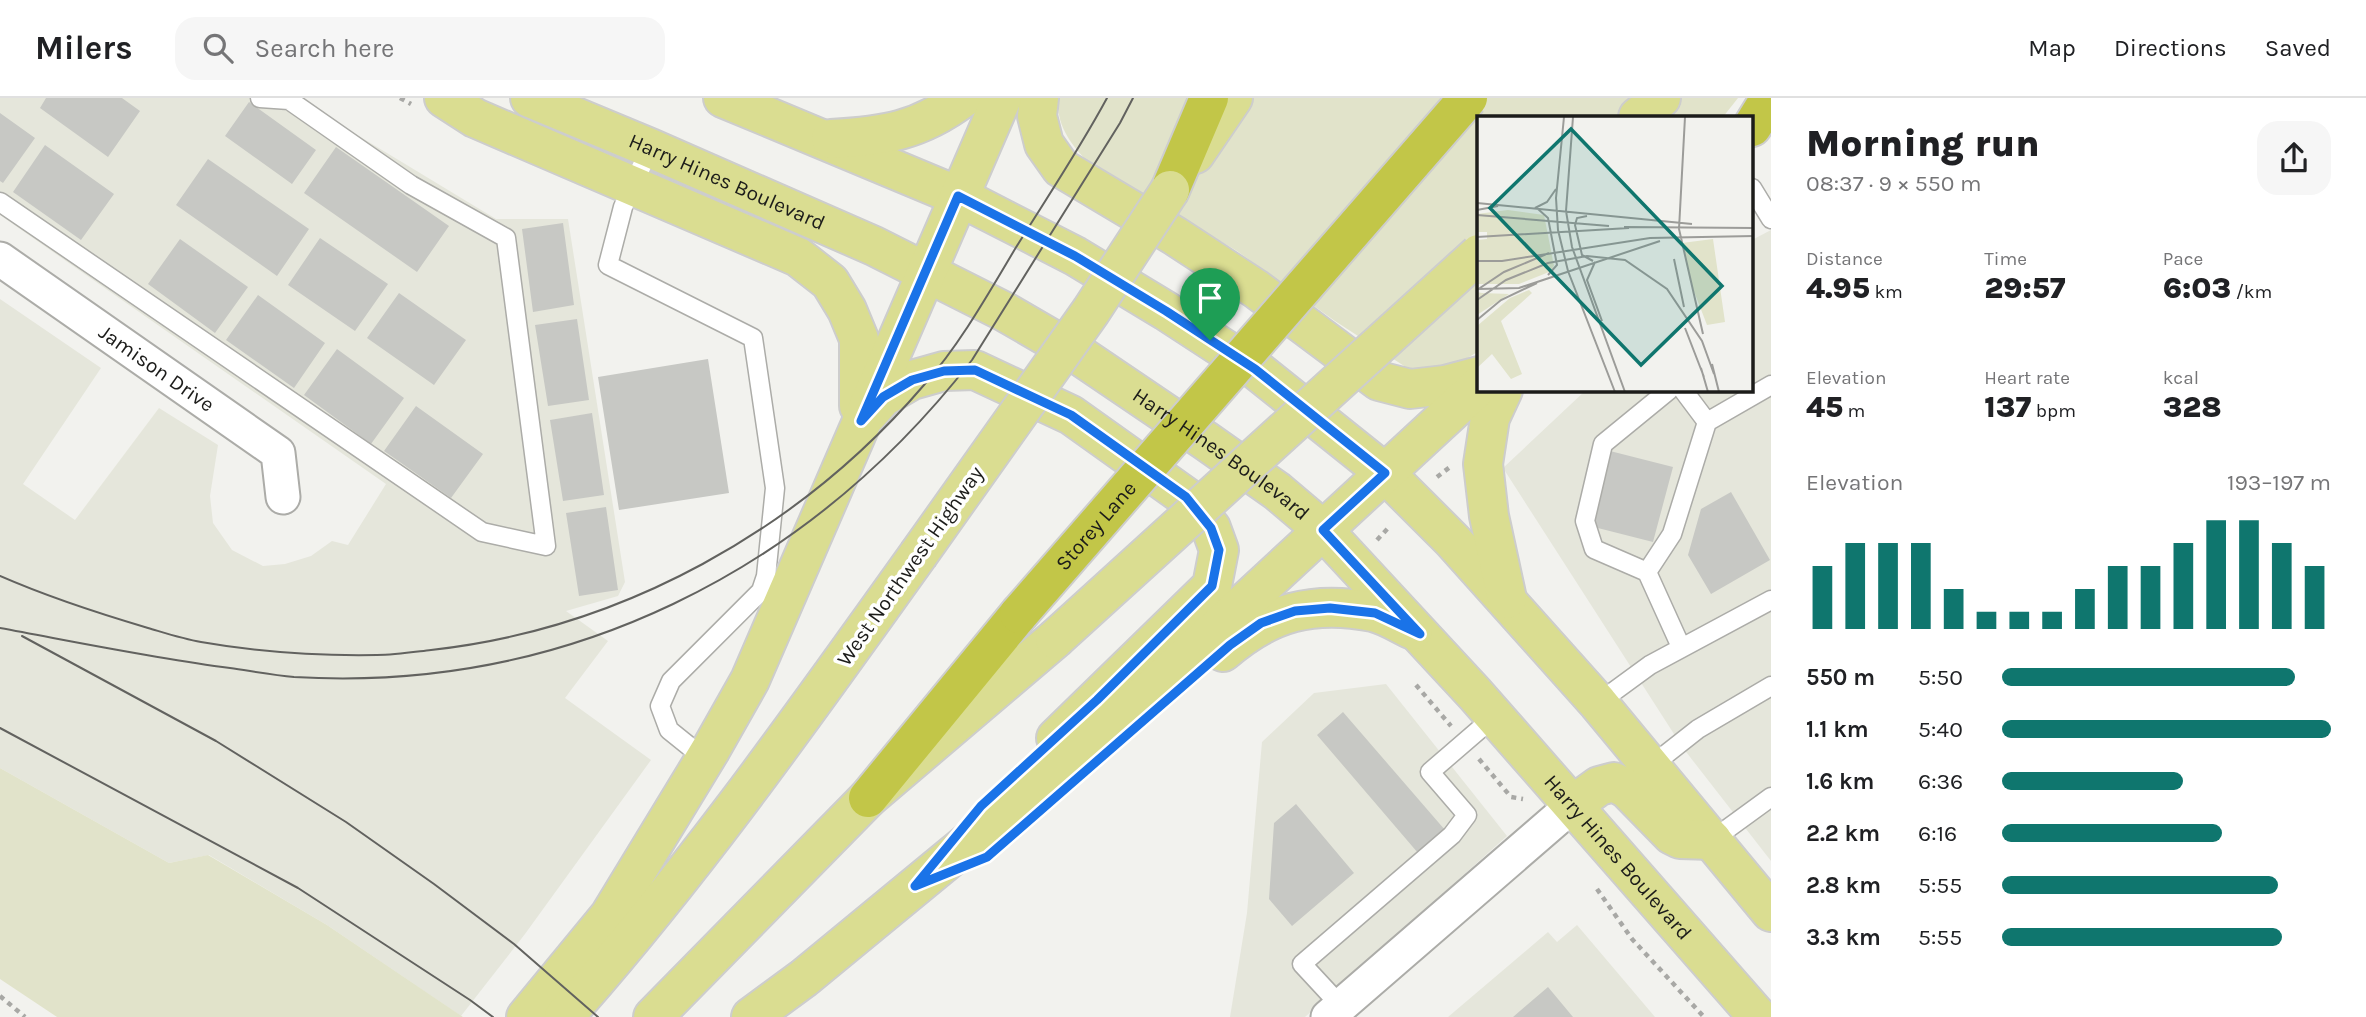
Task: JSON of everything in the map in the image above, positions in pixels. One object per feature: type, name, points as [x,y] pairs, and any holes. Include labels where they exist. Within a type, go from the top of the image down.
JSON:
[{"type":"highway","points":[[1170,190],[1209,98]]},
{"type":"highway","name":"Storey Lane","points":[[868,798],[1019,614],[1468,98]]},
{"type":"highway","points":[[1754,124],[1770,98]]},
{"type":"main road","points":[[444,98],[475,118],[798,257],[830,282],[847,310],[859,339],[859,427]]},
{"type":"main road","name":"Harry Hines Boulevard","points":[[530,98],[874,246],[1005,312],[1079,355],[1277,491],[1323,530],[1495,716],[1758,1017]]},
{"type":"main road","points":[[723,98],[768,107],[824,140],[958,196],[1075,256],[1255,369],[1385,473],[1453,541],[1598,703],[1771,912]]},
{"type":"main road","points":[[824,140],[878,137],[913,127],[962,98]]},
{"type":"main road","points":[[526,1017],[610,915],[750,680],[1002,98]]},
{"type":"main road","points":[[1039,98],[1037,116],[1044,144],[1061,168],[1175,236],[1256,289],[1379,381],[1410,389],[1446,385],[1477,377]]},
{"type":"main road","name":"West Northwest Highway","points":[[564,1017],[699,856],[918,555],[1091,310],[1233,98]]},
{"type":"main road","points":[[1639,116],[1661,98]]},
{"type":"main road","points":[[1754,140],[1771,127]]},
{"type":"main road","points":[[653,1017],[868,798],[1055,639],[1477,256]]},
{"type":"main road","points":[[859,427],[883,397],[912,380],[944,371],[975,370],[1071,415],[1186,497],[1211,528],[1219,550],[1212,586],[1097,700],[981,806],[915,886]]},
{"type":"main road","points":[[751,1017],[804,978],[1148,692],[1477,388]]},
{"type":"main road","points":[[1502,392],[1490,418],[1483,464],[1489,516],[1508,601]]},
{"type":"main road","points":[[915,886],[987,857],[1230,645],[1261,623],[1295,611],[1330,608],[1375,613],[1420,634]]},
{"type":"main road","points":[[1574,804],[1599,786],[1614,782],[1627,789],[1672,835],[1680,839],[1712,840]]},
{"type":"street","name":"Jamison Drive","points":[[0,259],[278,453],[283,497]]},
{"type":"street","points":[[1334,1011],[1574,804]]},
{"type":"lane","points":[[0,202],[482,532],[546,547],[506,238],[411,185],[289,100],[260,98]]},
{"type":"lane","points":[[650,148],[623,207],[608,265],[753,338],[775,488],[766,576],[761,590],[671,681],[660,706],[669,730],[705,759]]},
{"type":"lane","points":[[1754,191],[1771,219]]},
{"type":"lane","points":[[1647,572],[1672,534],[1707,422],[1771,385]]},
{"type":"lane","points":[[1668,392],[1603,444],[1585,521],[1594,549],[1647,572],[1681,648]]},
{"type":"lane","points":[[1684,392],[1707,422]]},
{"type":"lane","points":[[1598,703],[1650,665],[1771,600]]},
{"type":"lane","points":[[1651,766],[1699,729],[1771,686]]},
{"type":"lane","points":[[1334,1011],[1302,964],[1452,835],[1460,825],[1467,815],[1430,772],[1495,716]]},
{"type":"lane","points":[[1712,840],[1771,797]]},
{"type":"path","points":[[1437,477],[1448,467]]},
{"type":"path","points":[[1376,540],[1393,523]]},
{"type":"path","points":[[1411,679],[1511,797],[1525,800]]},
{"type":"path","points":[[1594,885],[1632,939],[1704,1017]]},
{"type":"path","points":[[0,996],[25,1017]]},
{"type":"shaded area","points":[[0,98],[296,98],[496,219],[568,219],[625,582],[618,596],[566,611],[608,641],[565,698],[651,760],[525,934],[461,1016],[327,925],[209,855],[169,863],[0,768],[0,299],[101,368],[23,484],[75,520],[159,408],[218,445],[210,496],[213,523],[232,550],[263,566],[285,564],[311,556],[332,541],[348,545],[386,484],[0,215]]},
{"type":"shaded area","points":[[1771,230],[1771,861],[1683,748],[1503,468],[1584,392],[1754,392],[1754,239]]},
{"type":"shaded area","points":[[1386,684],[1507,836],[1305,1017],[1230,1017],[1247,913],[1262,742],[1314,693]]},
{"type":"shaded area","points":[[1577,925],[1655,1017],[1448,1017],[1548,932],[1557,942]]},
{"type":"green space","points":[[1058,98],[1738,98],[1724,116],[1477,116],[1477,352],[1441,374],[1418,375],[1335,321],[1237,251],[1089,163],[1066,134],[1058,108]]},
{"type":"green space","points":[[0,768],[169,863],[208,855],[327,925],[463,1017],[57,1017],[0,979]]},
{"type":"building","points":[[46,98],[122,98],[140,111],[108,157],[40,108]]},
{"type":"building","points":[[249,102],[316,150],[292,184],[225,136]]},
{"type":"building","points":[[0,113],[35,138],[3,183],[0,181]]},
{"type":"building","points":[[45,145],[114,194],[81,240],[13,192]]},
{"type":"building","points":[[336,147],[449,226],[417,272],[304,193]]},
{"type":"building","points":[[208,159],[309,229],[277,276],[176,205]]},
{"type":"building","points":[[563,223],[574,305],[533,312],[522,229]]},
{"type":"building","points":[[320,238],[388,284],[355,331],[288,285]]},
{"type":"building","points":[[180,239],[248,287],[215,333],[148,284]]},
{"type":"building","points":[[399,293],[466,340],[434,385],[367,338]]},
{"type":"building","points":[[258,295],[325,343],[294,388],[226,340]]},
{"type":"building","points":[[577,319],[589,400],[548,406],[535,325]]},
{"type":"building","points":[[337,349],[404,398],[371,444],[304,395]]},
{"type":"building","points":[[708,359],[729,493],[619,510],[598,377]]},
{"type":"building","points":[[416,406],[483,454],[451,498],[384,451]]},
{"type":"building","points":[[592,413],[604,495],[563,501],[550,420]]},
{"type":"building","points":[[1610,451],[1673,467],[1653,542],[1590,526]]},
{"type":"building","points":[[1731,492],[1770,560],[1711,594],[1688,555],[1701,509]]},
{"type":"building","points":[[606,507],[618,590],[579,596],[566,513]]},
{"type":"building","points":[[1343,712],[1445,830],[1418,853],[1317,735]]},
{"type":"building","points":[[1296,804],[1354,873],[1292,926],[1269,899],[1274,823]]},
{"type":"building","points":[[1548,987],[1573,1017],[1513,1017]]},
{"type":"tram line","points":[[0,576],[73,604],[188,639],[266,651],[333,655],[398,654],[502,639],[571,620],[638,595],[703,564],[764,527],[822,485],[875,437],[924,385],[961,336],[1107,98]]},
{"type":"tram line","points":[[0,628],[172,660],[294,677],[394,677],[491,664],[585,640],[673,604],[757,558],[835,501],[907,435],[972,360],[1133,98]]},
{"type":"tram line","points":[[22,636],[216,741],[346,822],[514,944],[598,1017]]},
{"type":"tram line","points":[[0,728],[298,888],[493,1017]]},
{"type":"route","points":[[958,196],[1075,256],[1210,340],[1255,369],[1385,473],[1323,530],[1420,634],[1375,613],[1330,608],[1295,611],[1261,623],[1230,645],[987,857],[915,886],[981,806],[1097,700],[1212,586],[1219,550],[1211,528],[1186,497],[1071,415],[975,370],[944,371],[912,380],[883,397],[861,421],[958,196]]}]
